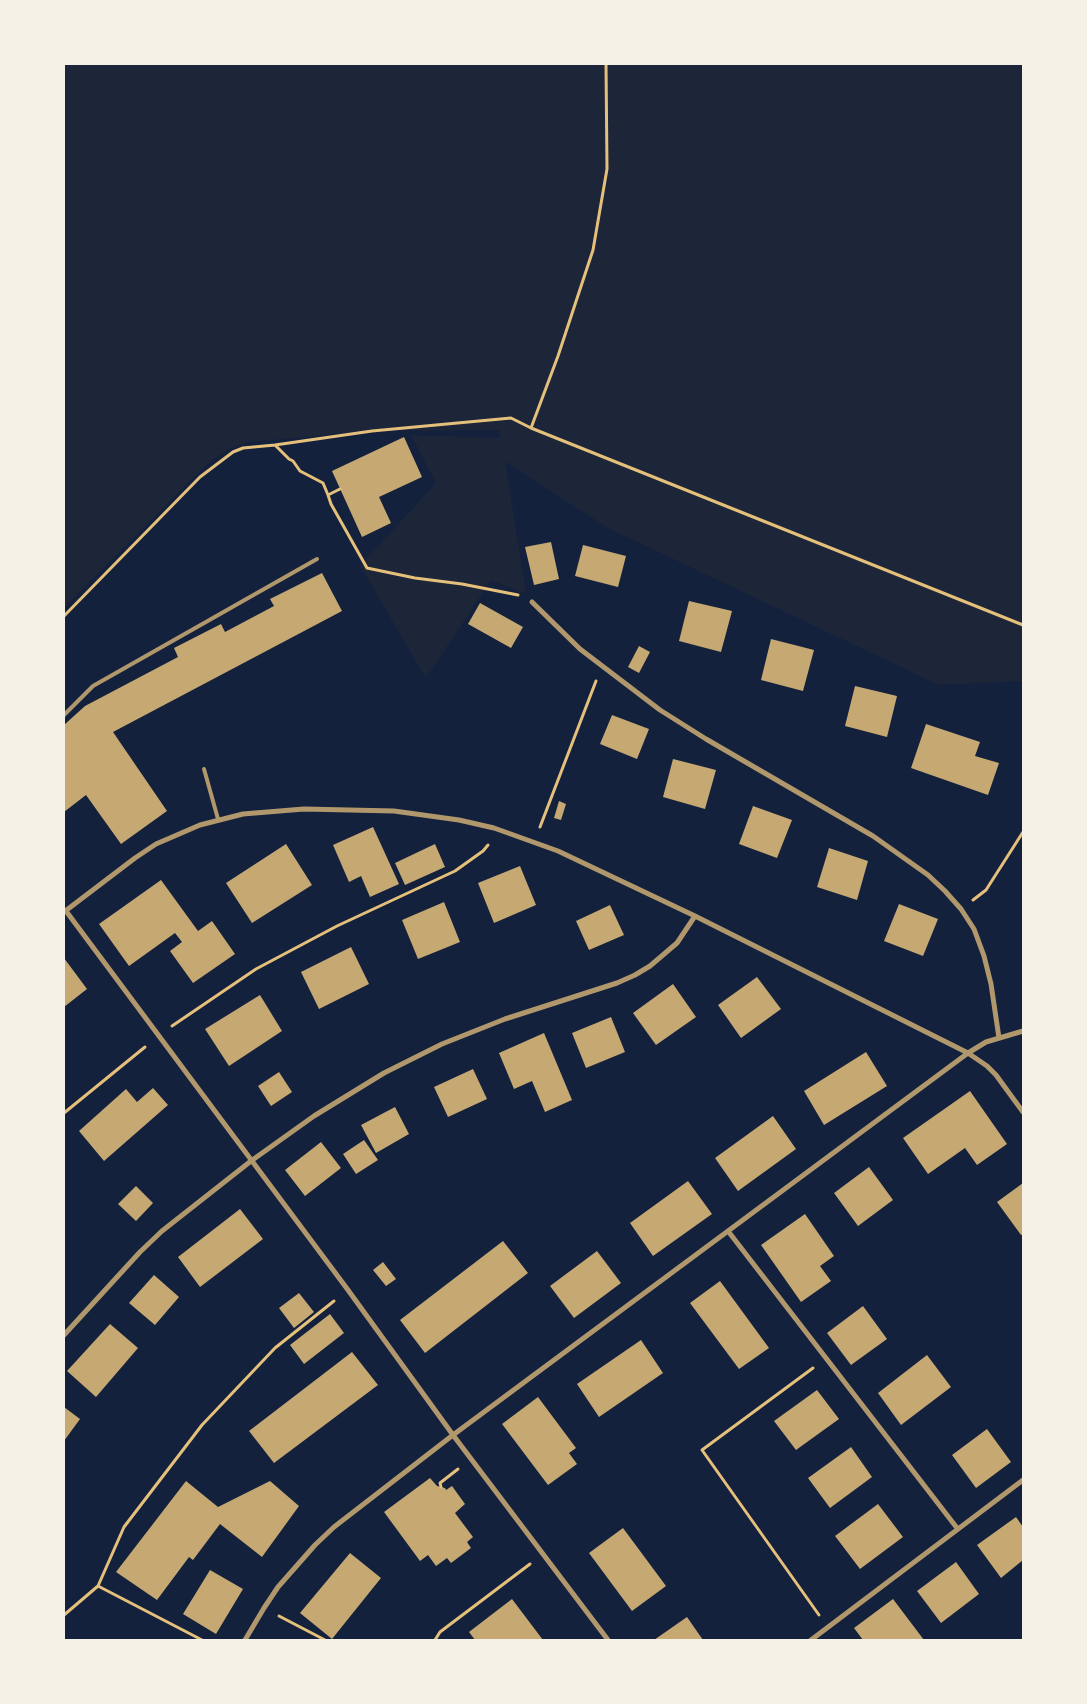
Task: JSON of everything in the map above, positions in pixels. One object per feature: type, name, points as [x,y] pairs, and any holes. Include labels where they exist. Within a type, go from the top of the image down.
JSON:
[{"type":"street","points":[[532,602],[580,649],[660,710],[706,739],[874,836],[928,875],[961,909],[974,929],[984,956],[991,984],[999,1038]]},
{"type":"street","points":[[608,1640],[471,1460],[348,1290],[65,911],[156,844],[218,819],[274,810],[346,810],[394,812],[459,820],[494,828],[558,851],[695,916],[968,1053],[987,1066],[996,1075],[1023,1112]]},
{"type":"street","points":[[64,1335],[140,1252],[162,1231],[251,1161],[348,1094],[412,1058],[442,1044],[505,1019],[617,983],[635,974],[650,966],[677,943],[695,916]]},
{"type":"street","points":[[245,1640],[278,1587],[296,1565],[334,1527],[453,1435],[968,1053],[986,1042],[1023,1031]]},
{"type":"street","points":[[728,1231],[957,1528]]},
{"type":"street","points":[[811,1640],[1023,1480]]},
{"type":"lane","points":[[64,715],[93,686],[317,559]]},
{"type":"lane","points":[[204,768],[218,819]]},
{"type":"path","points":[[531,428],[558,356],[593,250],[608,169],[606,64]]},
{"type":"path","points":[[64,616],[207,471],[233,452],[242,448],[372,431],[511,418],[531,428],[1023,625]]},
{"type":"path","points":[[275,445],[293,461],[300,471],[323,483],[330,504],[367,568],[415,578],[471,586],[519,596],[532,602]]},
{"type":"path","points":[[328,496],[340,489]]},
{"type":"path","points":[[534,841],[602,666]]},
{"type":"path","points":[[64,1113],[158,1036],[256,970],[337,926],[455,871],[484,851],[491,840],[494,828]]},
{"type":"path","points":[[986,890],[1023,832]]},
{"type":"path","points":[[64,1615],[98,1586],[124,1527],[202,1424],[275,1348],[348,1290]]},
{"type":"path","points":[[826,1359],[702,1450],[828,1628]]},
{"type":"path","points":[[441,1487],[440,1483],[471,1460]]},
{"type":"path","points":[[435,1640],[440,1632],[544,1554]]},
{"type":"path","points":[[98,1586],[202,1640]]},
{"type":"path","points":[[264,1608],[325,1640]]},
{"type":"shaded area","points":[[64,64],[1023,64],[1023,681],[939,685],[608,528],[505,460],[526,594],[491,580],[426,678],[360,566],[436,483],[411,435],[500,438],[499,430],[372,431],[249,442],[233,447],[213,459],[200,471],[64,608]]},
{"type":"building","points":[[404,437],[422,477],[379,497],[391,523],[362,537],[332,471]]},
{"type":"building","points":[[551,542],[559,579],[534,585],[525,547]]},
{"type":"building","points":[[583,545],[626,556],[618,587],[575,576]]},
{"type":"building","points":[[322,573],[342,611],[113,732],[167,811],[121,844],[86,795],[64,812],[64,725],[85,706],[178,657],[174,648],[221,624],[225,632],[274,606],[270,599]]},
{"type":"building","points":[[689,601],[732,611],[721,652],[679,641]]},
{"type":"building","points":[[480,603],[523,627],[511,648],[468,624]]},
{"type":"building","points":[[771,639],[814,650],[803,691],[761,680]]},
{"type":"building","points":[[639,646],[650,652],[639,673],[628,667]]},
{"type":"building","points":[[855,686],[897,696],[887,737],[845,726]]},
{"type":"building","points":[[612,715],[649,729],[637,759],[600,744]]},
{"type":"building","points":[[926,724],[980,742],[975,756],[999,763],[988,795],[911,768]]},
{"type":"building","points":[[673,759],[716,770],[705,809],[663,797]]},
{"type":"building","points":[[559,801],[566,804],[561,820],[554,818]]},
{"type":"building","points":[[753,806],[792,820],[777,858],[739,844]]},
{"type":"building","points":[[373,827],[399,884],[370,897],[361,876],[349,882],[333,845]]},
{"type":"building","points":[[286,844],[312,885],[252,923],[226,883]]},
{"type":"building","points":[[435,844],[445,867],[405,885],[395,863]]},
{"type":"building","points":[[829,848],[868,861],[857,900],[817,887]]},
{"type":"building","points":[[520,866],[536,905],[494,923],[478,883]]},
{"type":"building","points":[[161,880],[198,931],[212,921],[235,954],[193,983],[170,951],[182,942],[175,933],[129,966],[99,924]]},
{"type":"building","points":[[444,902],[460,942],[418,959],[402,920]]},
{"type":"building","points":[[899,904],[938,919],[923,956],[884,941]]},
{"type":"building","points":[[610,905],[624,935],[589,950],[576,921]]},
{"type":"building","points":[[351,947],[369,984],[319,1009],[301,972]]},
{"type":"building","points":[[64,958],[87,989],[64,1007]]},
{"type":"building","points":[[757,977],[781,1009],[741,1038],[718,1005]]},
{"type":"building","points":[[673,984],[696,1017],[656,1045],[633,1013]]},
{"type":"building","points":[[260,995],[282,1031],[229,1066],[205,1029]]},
{"type":"building","points":[[611,1017],[625,1052],[586,1068],[572,1033]]},
{"type":"building","points":[[544,1033],[572,1100],[545,1112],[532,1081],[514,1089],[499,1053]]},
{"type":"building","points":[[866,1052],[887,1086],[824,1125],[804,1091]]},
{"type":"building","points":[[473,1069],[487,1099],[448,1117],[434,1087]]},
{"type":"building","points":[[279,1072],[292,1092],[271,1106],[258,1086]]},
{"type":"building","points":[[153,1088],[168,1105],[104,1161],[79,1131],[126,1089],[137,1102]]},
{"type":"building","points":[[970,1091],[1007,1144],[977,1165],[965,1148],[928,1174],[903,1138]]},
{"type":"building","points":[[395,1107],[409,1134],[376,1153],[361,1125]]},
{"type":"building","points":[[773,1116],[796,1149],[738,1191],[715,1158]]},
{"type":"building","points":[[364,1140],[378,1160],[356,1174],[343,1154]]},
{"type":"building","points":[[321,1142],[341,1168],[305,1196],[285,1170]]},
{"type":"building","points":[[869,1167],[893,1200],[858,1226],[834,1193]]},
{"type":"building","points":[[688,1181],[712,1214],[653,1256],[630,1223]]},
{"type":"building","points":[[1023,1183],[1023,1234],[1021,1235],[997,1202]]},
{"type":"building","points":[[136,1186],[153,1203],[136,1221],[118,1204]]},
{"type":"building","points":[[240,1209],[263,1239],[200,1287],[178,1257]]},
{"type":"building","points":[[805,1214],[834,1256],[820,1266],[831,1281],[801,1302],[761,1245]]},
{"type":"building","points":[[503,1241],[528,1273],[425,1353],[400,1320]]},
{"type":"building","points":[[597,1251],[621,1283],[574,1318],[550,1286]]},
{"type":"building","points":[[383,1262],[396,1279],[386,1286],[373,1270]]},
{"type":"building","points":[[154,1275],[179,1297],[155,1325],[129,1303]]},
{"type":"building","points":[[720,1281],[769,1348],[739,1369],[690,1303]]},
{"type":"building","points":[[299,1293],[314,1312],[294,1328],[279,1308]]},
{"type":"building","points":[[863,1306],[887,1339],[851,1365],[827,1333]]},
{"type":"building","points":[[330,1314],[344,1333],[304,1364],[290,1345]]},
{"type":"building","points":[[110,1324],[138,1348],[96,1397],[67,1371]]},
{"type":"building","points":[[641,1340],[663,1373],[599,1417],[577,1384]]},
{"type":"building","points":[[352,1352],[378,1385],[274,1463],[249,1431]]},
{"type":"building","points":[[927,1355],[951,1387],[901,1425],[878,1393]]},
{"type":"building","points":[[817,1390],[839,1419],[796,1450],[774,1421]]},
{"type":"building","points":[[538,1397],[576,1448],[569,1453],[577,1464],[548,1485],[502,1424]]},
{"type":"building","points":[[64,1407],[80,1419],[64,1441]]},
{"type":"building","points":[[987,1429],[1011,1462],[976,1488],[952,1455]]},
{"type":"building","points":[[851,1447],[872,1477],[830,1508],[808,1478]]},
{"type":"building","points":[[430,1478],[437,1486],[446,1490],[452,1486],[465,1504],[455,1513],[473,1537],[467,1542],[471,1548],[451,1563],[447,1558],[436,1566],[428,1555],[420,1561],[384,1512]]},
{"type":"building","points":[[186,1481],[218,1507],[270,1481],[299,1506],[262,1557],[220,1524],[193,1560],[189,1557],[157,1600],[116,1572]]},
{"type":"building","points":[[878,1504],[903,1537],[860,1569],[835,1536]]},
{"type":"building","points":[[1016,1517],[1023,1527],[1023,1560],[1001,1578],[977,1545]]},
{"type":"building","points":[[623,1528],[666,1586],[632,1611],[589,1553]]},
{"type":"building","points":[[350,1553],[381,1578],[332,1639],[300,1613]]},
{"type":"building","points":[[956,1562],[979,1594],[941,1623],[917,1591]]},
{"type":"building","points":[[210,1570],[243,1589],[216,1634],[183,1614]]},
{"type":"building","points":[[512,1599],[543,1640],[475,1640],[469,1632]]},
{"type":"building","points":[[893,1599],[924,1640],[863,1640],[854,1628]]},
{"type":"building","points":[[687,1617],[703,1640],[654,1640]]}]
